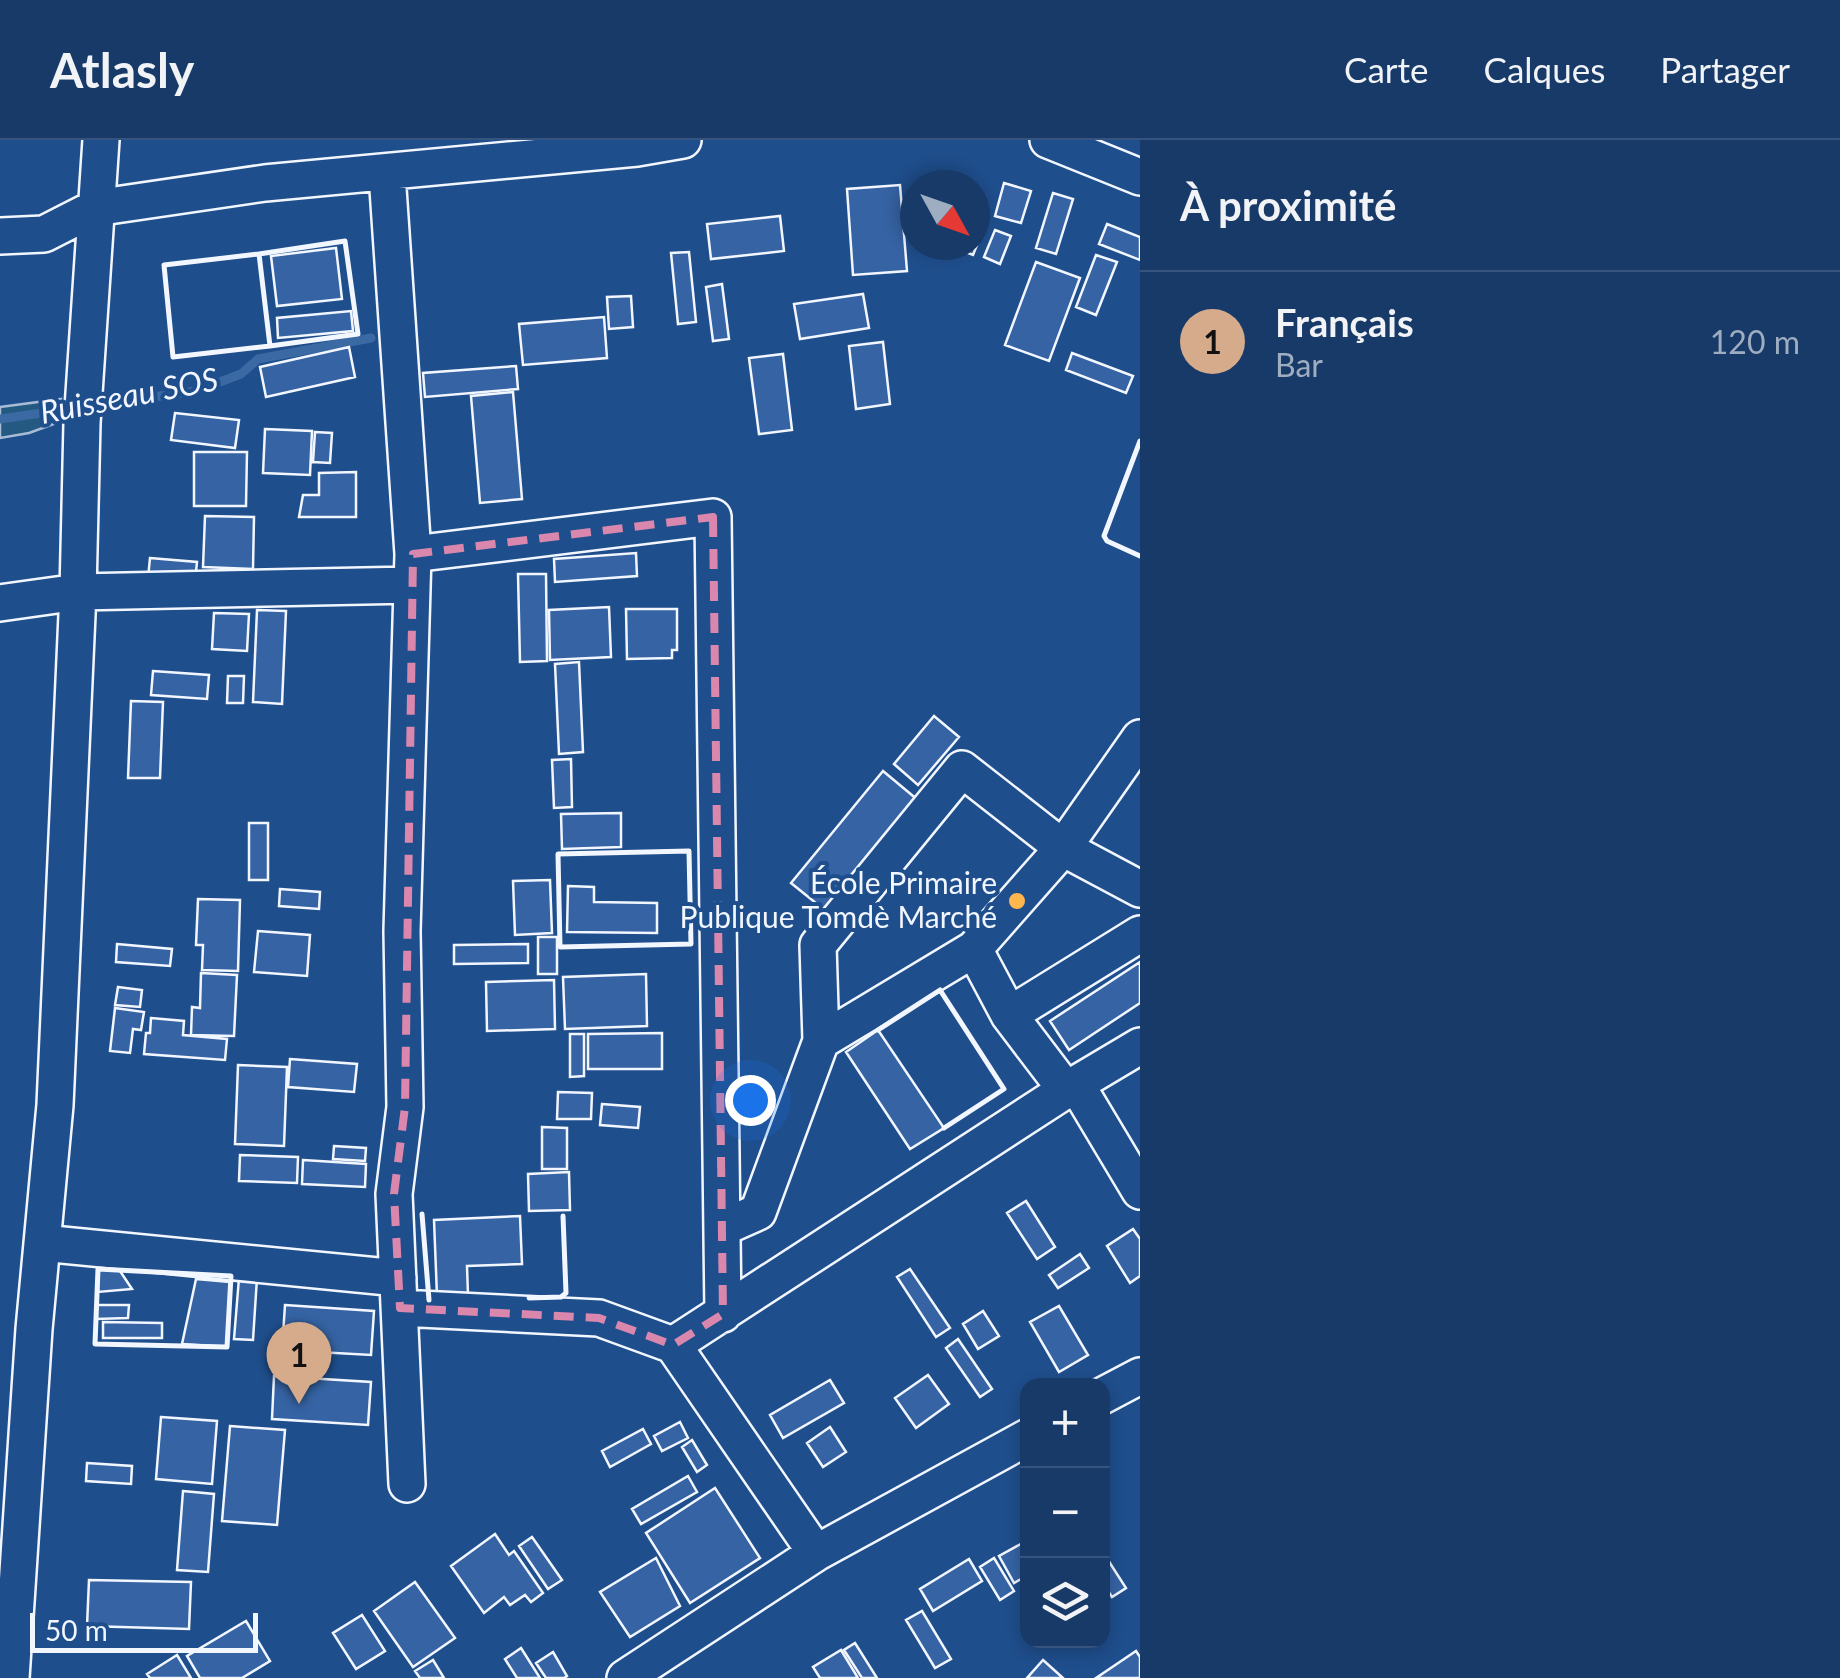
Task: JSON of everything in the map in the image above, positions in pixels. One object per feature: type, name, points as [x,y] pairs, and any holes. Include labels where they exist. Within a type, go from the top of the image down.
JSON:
[{"type":"street","points":[[11,1678],[17,1328],[42,1243],[56,1105],[82,423],[101,140]]},
{"type":"street","points":[[0,236],[44,234],[95,208],[266,183],[387,174],[682,140]]},
{"type":"street","points":[[1048,140],[1140,176]]},
{"type":"street","points":[[387,174],[412,569],[402,930],[405,1107],[394,1194],[407,1484]]},
{"type":"street","points":[[0,604],[78,592],[412,569],[713,517],[723,1314]]},
{"type":"street","points":[[821,1041],[974,949],[1063,848],[1140,738]]},
{"type":"street","points":[[722,1228],[758,1212],[821,1041],[818,945],[962,769],[1063,848],[1140,889]]},
{"type":"street","points":[[1009,1015],[1140,934]]},
{"type":"street","points":[[974,949],[1009,1015],[1071,1087],[1140,1190]]},
{"type":"street","points":[[673,1345],[1140,1046]]},
{"type":"street","points":[[42,1243],[599,1318],[673,1345],[816,1553]]},
{"type":"street","points":[[1110,1392],[1140,1376]]},
{"type":"street","points":[[624,1678],[816,1553],[1020,1441]]},
{"type":"highlighted area","points":[[713,517],[723,1314],[673,1345],[599,1318],[400,1308],[394,1194],[405,1107],[413,554]]},
{"type":"shaded area","points":[[61,399],[65,420],[0,438],[0,407]]},
{"type":"building","points":[[1004,183],[1031,191],[1021,223],[995,216]]},
{"type":"building","points":[[900,185],[900,260],[906,260],[907,271],[853,275],[847,189]]},
{"type":"building","points":[[1053,193],[1073,199],[1056,254],[1036,248]]},
{"type":"building","points":[[780,216],[784,251],[711,259],[707,224]]},
{"type":"building","points":[[1107,224],[1140,237],[1140,260],[1099,244]]},
{"type":"building","points":[[995,230],[1011,236],[1000,264],[990,260]]},
{"type":"building","points":[[336,248],[342,299],[277,306],[271,256]]},
{"type":"building","points":[[689,252],[696,322],[678,324],[671,253]]},
{"type":"building","points":[[1096,255],[1117,262],[1096,315],[1076,307]]},
{"type":"building","points":[[1036,262],[1080,278],[1049,361],[1005,345]]},
{"type":"building","points":[[722,284],[729,339],[713,341],[706,287]]},
{"type":"building","points":[[863,294],[869,328],[800,339],[794,304]]},
{"type":"building","points":[[631,296],[633,327],[609,329],[607,297]]},
{"type":"building","points":[[351,311],[353,331],[278,338],[277,318]]},
{"type":"building","points":[[604,317],[607,358],[523,365],[519,324]]},
{"type":"building","points":[[883,342],[890,404],[856,409],[849,346]]},
{"type":"building","points":[[349,347],[355,377],[266,397],[260,367]]},
{"type":"building","points":[[1072,353],[1133,376],[1126,393],[1066,370]]},
{"type":"building","points":[[783,354],[792,430],[759,434],[749,358]]},
{"type":"building","points":[[516,366],[518,389],[425,397],[423,373]]},
{"type":"building","points":[[513,392],[522,499],[480,503],[471,396]]},
{"type":"building","points":[[175,413],[239,420],[235,448],[171,440]]},
{"type":"building","points":[[265,429],[312,431],[310,475],[263,473]]},
{"type":"building","points":[[315,432],[332,433],[330,463],[313,462]]},
{"type":"building","points":[[194,452],[247,452],[246,506],[194,506]]},
{"type":"building","points":[[356,472],[356,517],[299,517],[303,495],[319,495],[319,473]]},
{"type":"building","points":[[205,516],[254,517],[253,569],[203,567]]},
{"type":"building","points":[[636,553],[637,576],[555,582],[554,559]]},
{"type":"building","points":[[150,558],[197,562],[195,582],[148,578]]},
{"type":"building","points":[[518,574],[546,574],[547,661],[520,662]]},
{"type":"building","points":[[609,607],[611,657],[550,660],[549,610]]},
{"type":"building","points":[[626,609],[677,609],[677,650],[672,650],[672,658],[627,659]]},
{"type":"building","points":[[257,610],[286,611],[282,704],[253,702]]},
{"type":"building","points":[[214,613],[249,614],[247,651],[212,649]]},
{"type":"building","points":[[579,662],[583,752],[559,754],[555,664]]},
{"type":"building","points":[[153,671],[209,675],[207,699],[151,695]]},
{"type":"building","points":[[228,676],[244,676],[243,703],[227,703]]},
{"type":"building","points":[[131,701],[163,702],[160,778],[128,778]]},
{"type":"building","points":[[934,716],[959,737],[918,785],[894,764]]},
{"type":"building","points":[[571,759],[572,807],[554,808],[552,760]]},
{"type":"building","points":[[883,771],[919,801],[827,912],[791,883]]},
{"type":"building","points":[[621,813],[621,847],[562,849],[561,814]]},
{"type":"building","points":[[249,823],[268,823],[268,880],[249,880]]},
{"type":"building","points":[[550,880],[552,933],[515,935],[513,881]]},
{"type":"building","points":[[568,886],[594,887],[594,902],[657,903],[657,933],[567,932]]},
{"type":"building","points":[[280,889],[320,892],[319,909],[279,906]]},
{"type":"building","points":[[198,899],[240,900],[238,971],[202,970],[203,945],[196,945]]},
{"type":"building","points":[[258,931],[310,935],[307,976],[254,972]]},
{"type":"building","points":[[538,937],[557,937],[557,974],[538,974]]},
{"type":"building","points":[[117,944],[172,949],[170,966],[116,962]]},
{"type":"building","points":[[528,944],[528,963],[454,964],[454,945]]},
{"type":"building","points":[[1140,962],[1140,1003],[1069,1050],[1050,1021]]},
{"type":"building","points":[[201,973],[237,975],[234,1036],[191,1035],[192,1007],[200,1008]]},
{"type":"building","points":[[646,974],[647,1026],[565,1029],[563,977]]},
{"type":"building","points":[[554,980],[555,1029],[487,1031],[486,982]]},
{"type":"building","points":[[118,987],[142,990],[140,1007],[115,1005]]},
{"type":"building","points":[[115,1008],[144,1012],[141,1030],[133,1029],[130,1053],[110,1051]]},
{"type":"building","points":[[151,1018],[184,1021],[183,1035],[227,1039],[225,1060],[144,1054]]},
{"type":"building","points":[[878,1030],[944,1128],[910,1149],[846,1052]]},
{"type":"building","points":[[662,1033],[662,1069],[588,1069],[588,1034]]},
{"type":"building","points":[[570,1034],[584,1034],[584,1076],[570,1077]]},
{"type":"building","points":[[290,1059],[357,1064],[354,1092],[288,1087]]},
{"type":"building","points":[[238,1065],[287,1067],[284,1146],[235,1144]]},
{"type":"building","points":[[558,1092],[592,1093],[591,1119],[557,1119]]},
{"type":"building","points":[[602,1104],[640,1107],[638,1128],[600,1125]]},
{"type":"building","points":[[542,1127],[567,1128],[567,1169],[542,1169]]},
{"type":"building","points":[[334,1146],[366,1148],[365,1161],[333,1159]]},
{"type":"building","points":[[240,1155],[298,1157],[297,1183],[239,1181]]},
{"type":"building","points":[[303,1160],[366,1164],[365,1187],[302,1184]]},
{"type":"building","points":[[569,1172],[570,1210],[529,1211],[528,1174]]},
{"type":"building","points":[[1026,1201],[1055,1247],[1037,1259],[1007,1213]]},
{"type":"building","points":[[520,1216],[522,1264],[467,1266],[468,1295],[437,1296],[434,1220]]},
{"type":"building","points":[[1133,1229],[1140,1239],[1140,1276],[1130,1283],[1107,1246]]},
{"type":"building","points":[[1080,1254],[1089,1268],[1058,1288],[1049,1275]]},
{"type":"building","points":[[98,1269],[120,1271],[132,1289],[98,1292]]},
{"type":"building","points":[[910,1269],[950,1328],[936,1337],[897,1277]]},
{"type":"building","points":[[239,1278],[257,1278],[253,1340],[234,1339]]},
{"type":"building","points":[[196,1279],[230,1282],[227,1347],[182,1344]]},
{"type":"building","points":[[97,1305],[129,1305],[128,1318],[96,1319]]},
{"type":"building","points":[[285,1305],[374,1311],[371,1355],[282,1350]]},
{"type":"building","points":[[1059,1306],[1088,1355],[1059,1372],[1030,1322]]},
{"type":"building","points":[[983,1311],[999,1336],[978,1349],[963,1324]]},
{"type":"building","points":[[103,1322],[162,1323],[162,1338],[103,1338]]},
{"type":"building","points":[[958,1339],[992,1389],[980,1397],[946,1348]]},
{"type":"building","points":[[928,1375],[949,1404],[916,1428],[895,1398]]},
{"type":"building","points":[[274,1376],[371,1382],[368,1425],[272,1419]]},
{"type":"building","points":[[830,1380],[844,1403],[783,1438],[770,1415]]},
{"type":"building","points":[[161,1417],[217,1421],[212,1484],[156,1479]]},
{"type":"building","points":[[680,1422],[688,1438],[662,1451],[654,1436]]},
{"type":"building","points":[[230,1426],[285,1430],[277,1525],[222,1521]]},
{"type":"building","points":[[830,1427],[846,1452],[823,1467],[807,1443]]},
{"type":"building","points":[[643,1429],[651,1444],[610,1467],[602,1451]]},
{"type":"building","points":[[692,1440],[707,1465],[697,1472],[682,1447]]},
{"type":"building","points":[[87,1463],[132,1466],[131,1484],[86,1481]]},
{"type":"building","points":[[688,1476],[697,1492],[641,1524],[632,1509]]},
{"type":"building","points":[[715,1488],[760,1558],[690,1603],[646,1533]]},
{"type":"building","points":[[183,1491],[214,1494],[208,1572],[177,1570]]},
{"type":"building","points":[[495,1534],[509,1555],[514,1551],[543,1593],[531,1602],[525,1595],[510,1605],[504,1597],[484,1613],[451,1566]]},
{"type":"building","points":[[532,1537],[562,1580],[548,1589],[519,1546]]},
{"type":"building","points":[[1020,1544],[1020,1580],[1014,1583],[999,1556]]},
{"type":"building","points":[[656,1558],[680,1606],[630,1637],[600,1592]]},
{"type":"building","points":[[994,1558],[1014,1591],[1000,1600],[980,1567]]},
{"type":"building","points":[[969,1559],[982,1581],[933,1611],[920,1589]]},
{"type":"building","points":[[1110,1563],[1126,1588],[1112,1597],[1110,1594]]},
{"type":"building","points":[[89,1580],[191,1582],[189,1629],[87,1626]]},
{"type":"building","points":[[415,1582],[455,1638],[413,1667],[374,1611]]},
{"type":"building","points":[[922,1611],[951,1659],[935,1668],[906,1620]]},
{"type":"building","points":[[362,1615],[385,1651],[356,1669],[333,1633]]},
{"type":"building","points":[[246,1621],[270,1661],[242,1678],[200,1678],[187,1656]]},
{"type":"building","points":[[855,1643],[877,1678],[862,1678],[844,1650]]},
{"type":"building","points":[[521,1648],[540,1678],[517,1678],[505,1659]]},
{"type":"building","points":[[841,1650],[858,1678],[820,1678],[813,1667]]},
{"type":"building","points":[[1136,1651],[1140,1657],[1140,1678],[1096,1678]]},
{"type":"building","points":[[553,1652],[567,1676],[564,1678],[546,1678],[536,1663]]},
{"type":"building","points":[[177,1655],[191,1678],[150,1678],[147,1674]]},
{"type":"building","points":[[433,1660],[444,1678],[420,1678],[415,1671]]},
{"type":"building","points":[[1043,1660],[1063,1678],[1027,1678]]},
{"type":"waterway","name":"Ruisseau SOS","points":[[90,406],[196,391],[241,374],[258,359],[371,338]]},
{"type":"waterway","name":"Ruisseau SOS","points":[[0,419],[75,408]]},
{"type":"wall","points":[[345,241],[358,334],[270,346],[259,254],[345,241]]},
{"type":"wall","points":[[259,254],[270,346],[173,357],[164,265],[259,254]]},
{"type":"wall","points":[[1140,441],[1104,536],[1140,556]]},
{"type":"wall","points":[[689,851],[691,944],[560,947],[558,854],[689,851]]},
{"type":"wall","points":[[878,1030],[940,990],[1004,1089],[944,1128]]},
{"type":"wall","points":[[422,1214],[429,1300]]},
{"type":"wall","points":[[529,1298],[561,1297],[566,1293],[563,1216]]},
{"type":"wall","points":[[98,1269],[231,1276],[227,1347],[95,1344],[98,1269]]},
{"type":"place","name":"École Primaire Publique Tomdè Marché","points":[[1017,901]]},
{"type":"place","name":"Français","points":[[299,1404]]}]
